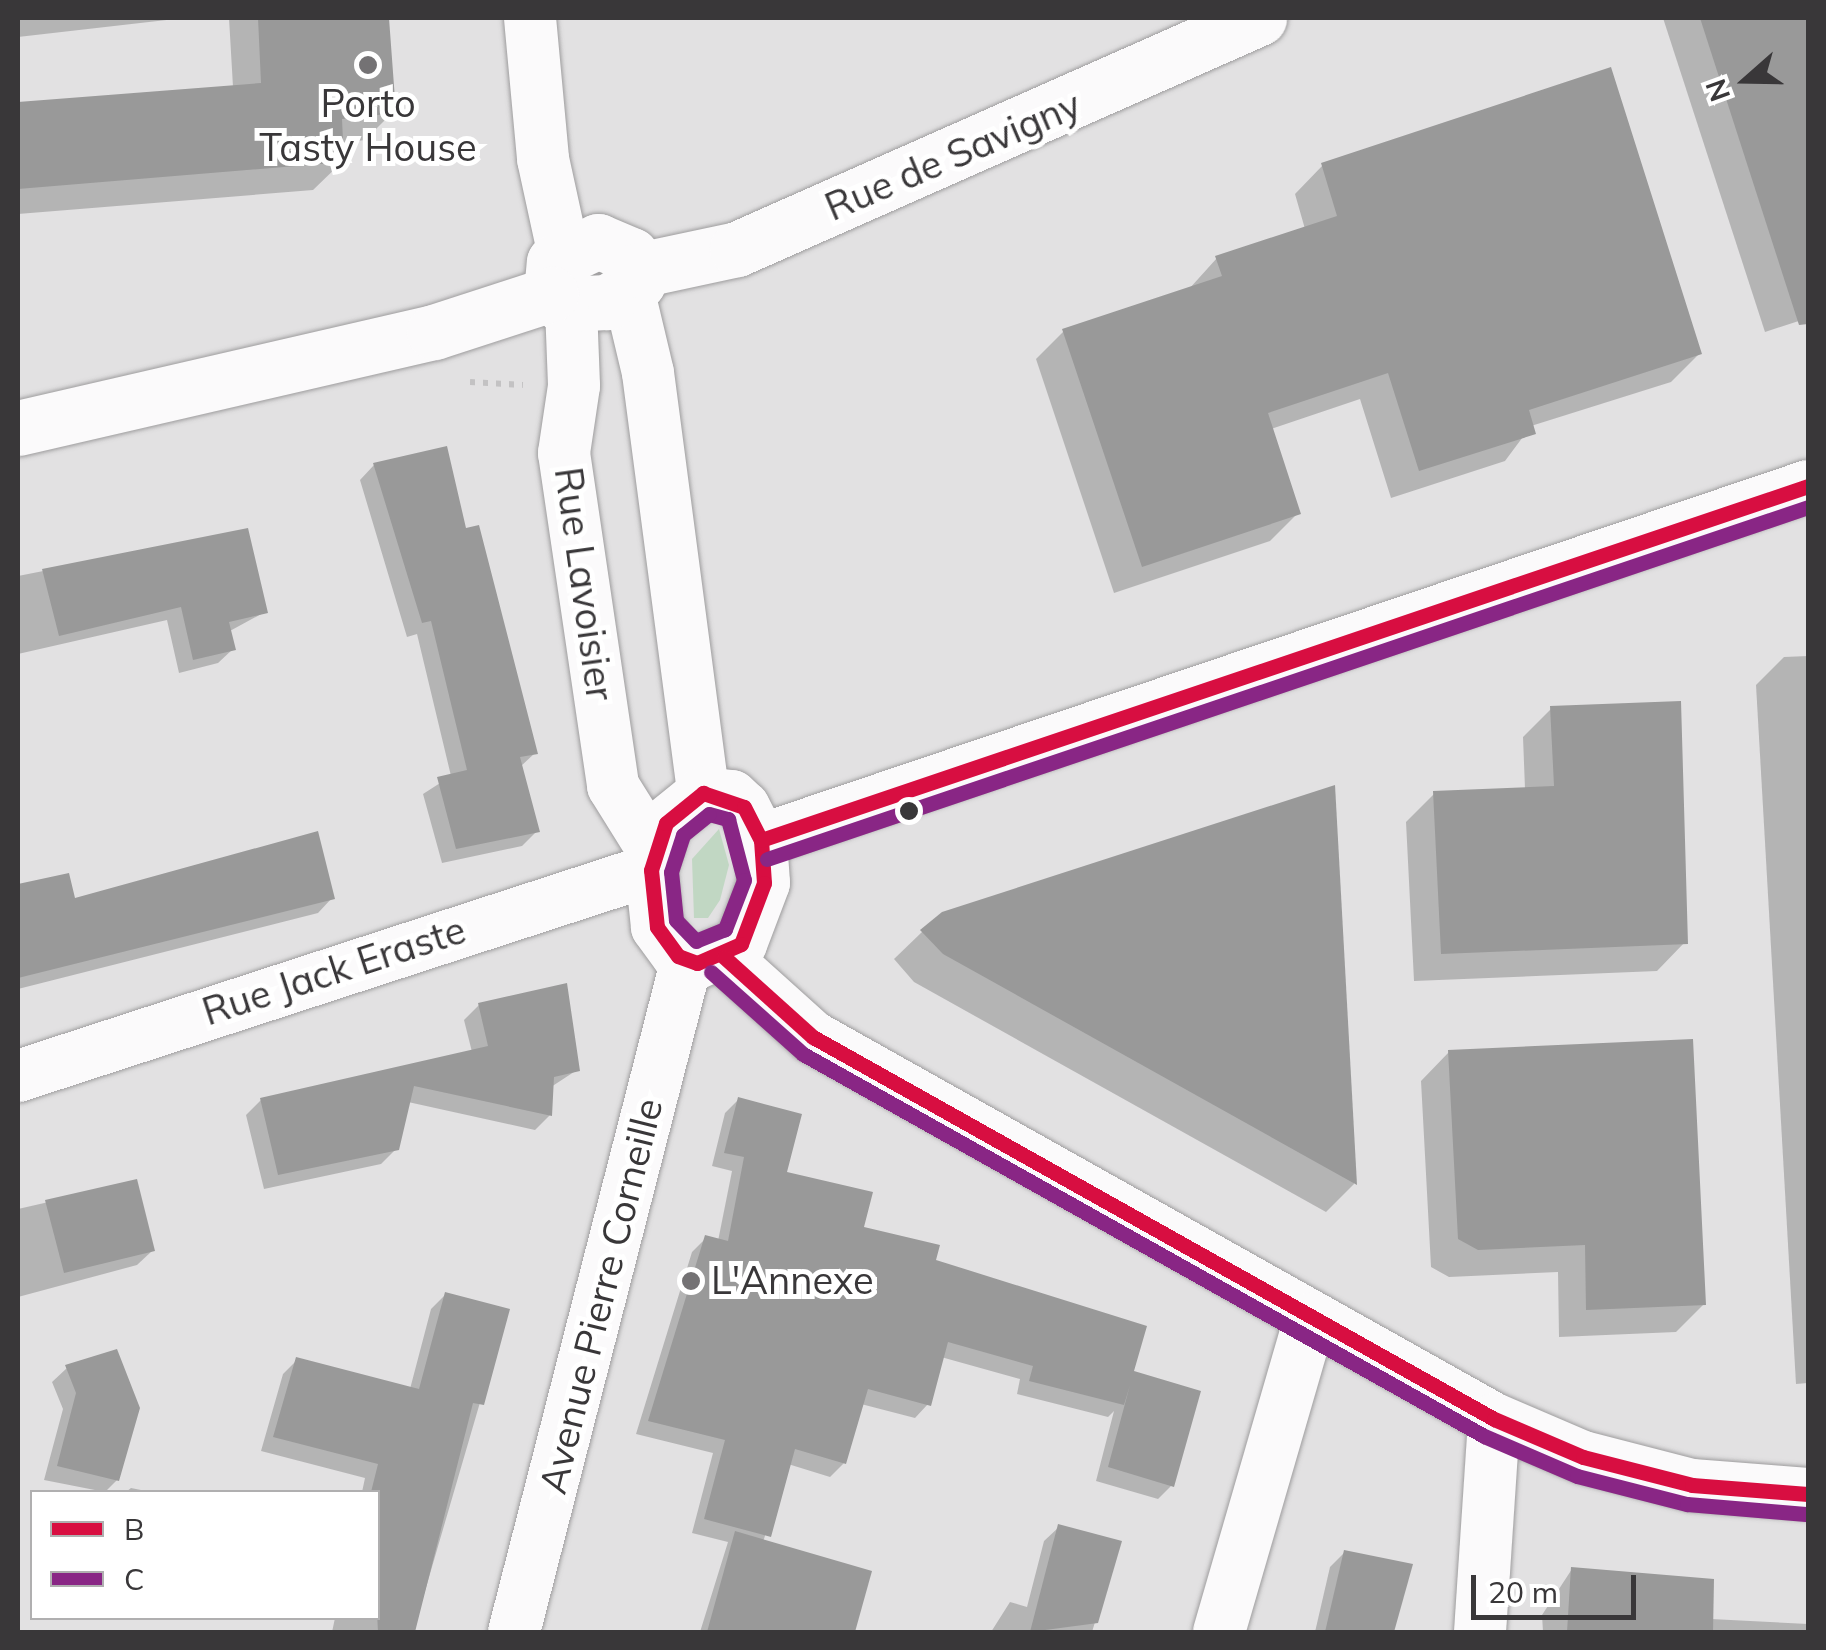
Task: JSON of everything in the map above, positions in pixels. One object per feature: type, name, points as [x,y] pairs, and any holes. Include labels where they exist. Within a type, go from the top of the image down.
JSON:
[{"type":"street","name":"Rue Lavoisier","points":[[530,18],[542,159],[574,386],[564,453],[613,786],[652,860]]},
{"type":"street","name":"Rue de Savigny","points":[[634,282],[737,249],[1260,18]]},
{"type":"street","points":[[18,428],[434,332],[562,284],[616,244],[634,282],[703,793]]},
{"type":"street","points":[[761,840],[1808,486]]},
{"type":"street","points":[[706,958],[759,911],[761,840],[732,796],[703,793],[666,823],[652,860],[656,927],[706,958],[813,1038],[1494,1419],[1583,1457],[1692,1485],[1808,1494]]},
{"type":"street","name":"Rue Jack Eraste","points":[[18,1076],[652,860]]},
{"type":"street","name":"Avenue Pierre Corneille","points":[[514,1632],[706,958]]},
{"type":"street","points":[[1219,1632],[1310,1319]]},
{"type":"street","points":[[1480,1632],[1494,1419]]},
{"type":"green space","points":[[719,829],[729,865],[720,900],[708,918],[694,918],[692,859]]},
{"type":"building","points":[[258,18],[389,18],[396,113],[342,119],[344,162],[18,189],[18,102],[261,83]]},
{"type":"building","points":[[1700,18],[1808,18],[1808,324],[1799,325]]},
{"type":"building","points":[[1611,67],[1702,354],[1529,410],[1536,434],[1419,471],[1388,373],[1268,413],[1301,514],[1142,567],[1062,329],[1222,276],[1215,256],[1337,216],[1321,163]]},
{"type":"building","points":[[447,446],[466,528],[479,525],[538,754],[520,757],[540,832],[456,849],[437,777],[467,770],[431,621],[422,623],[373,463]]},
{"type":"building","points":[[248,528],[268,613],[229,622],[236,650],[193,660],[181,607],[59,636],[42,569]]},
{"type":"building","points":[[1681,701],[1688,944],[1441,954],[1433,791],[1554,786],[1550,706]]},
{"type":"building","points":[[1335,785],[1357,1185],[943,954],[920,930],[942,912]]},
{"type":"building","points":[[318,831],[335,899],[18,978],[18,884],[69,873],[75,898]]},
{"type":"building","points":[[567,983],[580,1071],[554,1077],[552,1116],[414,1086],[399,1150],[278,1175],[260,1098],[488,1046],[478,1003]]},
{"type":"building","points":[[1693,1039],[1706,1305],[1586,1310],[1585,1245],[1478,1250],[1458,1239],[1448,1050]]},
{"type":"building","points":[[738,1097],[802,1114],[787,1172],[873,1192],[864,1227],[940,1245],[936,1260],[1147,1326],[1134,1371],[1201,1391],[1174,1487],[1108,1467],[1130,1385],[1124,1405],[1029,1381],[1033,1366],[948,1342],[931,1406],[868,1389],[846,1464],[795,1449],[771,1537],[704,1519],[725,1440],[648,1421],[705,1235],[728,1241],[744,1157],[724,1153]]},
{"type":"building","points":[[137,1179],[155,1251],[64,1273],[45,1200]]},
{"type":"building","points":[[445,1292],[510,1309],[484,1405],[473,1403],[415,1632],[378,1632],[380,1490],[372,1490],[378,1464],[273,1437],[296,1357],[419,1389]]},
{"type":"building","points":[[117,1349],[140,1408],[119,1481],[57,1466],[76,1393],[65,1365]]},
{"type":"building","points":[[1058,1524],[1122,1541],[1098,1623],[1030,1632]]},
{"type":"building","points":[[735,1531],[872,1571],[855,1632],[707,1632]]},
{"type":"building","points":[[1344,1550],[1413,1564],[1394,1632],[1325,1632]]},
{"type":"building","points":[[1571,1567],[1714,1579],[1713,1632],[1567,1632]]},
{"type":"transit line","name":"B","points":[[761,840],[1808,486]]},
{"type":"transit line","name":"C","points":[[767,859],[1808,507]]},
{"type":"transit line","name":"B","points":[[703,793],[744,807],[761,840],[764,883],[741,944],[697,963],[678,956],[657,927],[651,870],[666,823],[703,793]]},
{"type":"transit line","name":"C","points":[[709,814],[728,819],[744,880],[725,929],[696,941],[676,920],[671,872],[683,835],[709,814]]},
{"type":"transit line","name":"B","points":[[724,957],[813,1037],[1494,1419],[1583,1457],[1692,1485],[1808,1494]]},
{"type":"transit line","name":"C","points":[[711,972],[803,1054],[1484,1436],[1577,1476],[1687,1504],[1806,1514]]},
{"type":"place","name":"Porto Tasty House","points":[[368,65]]},
{"type":"place","name":"L'Annexe","points":[[691,1281]]}]
